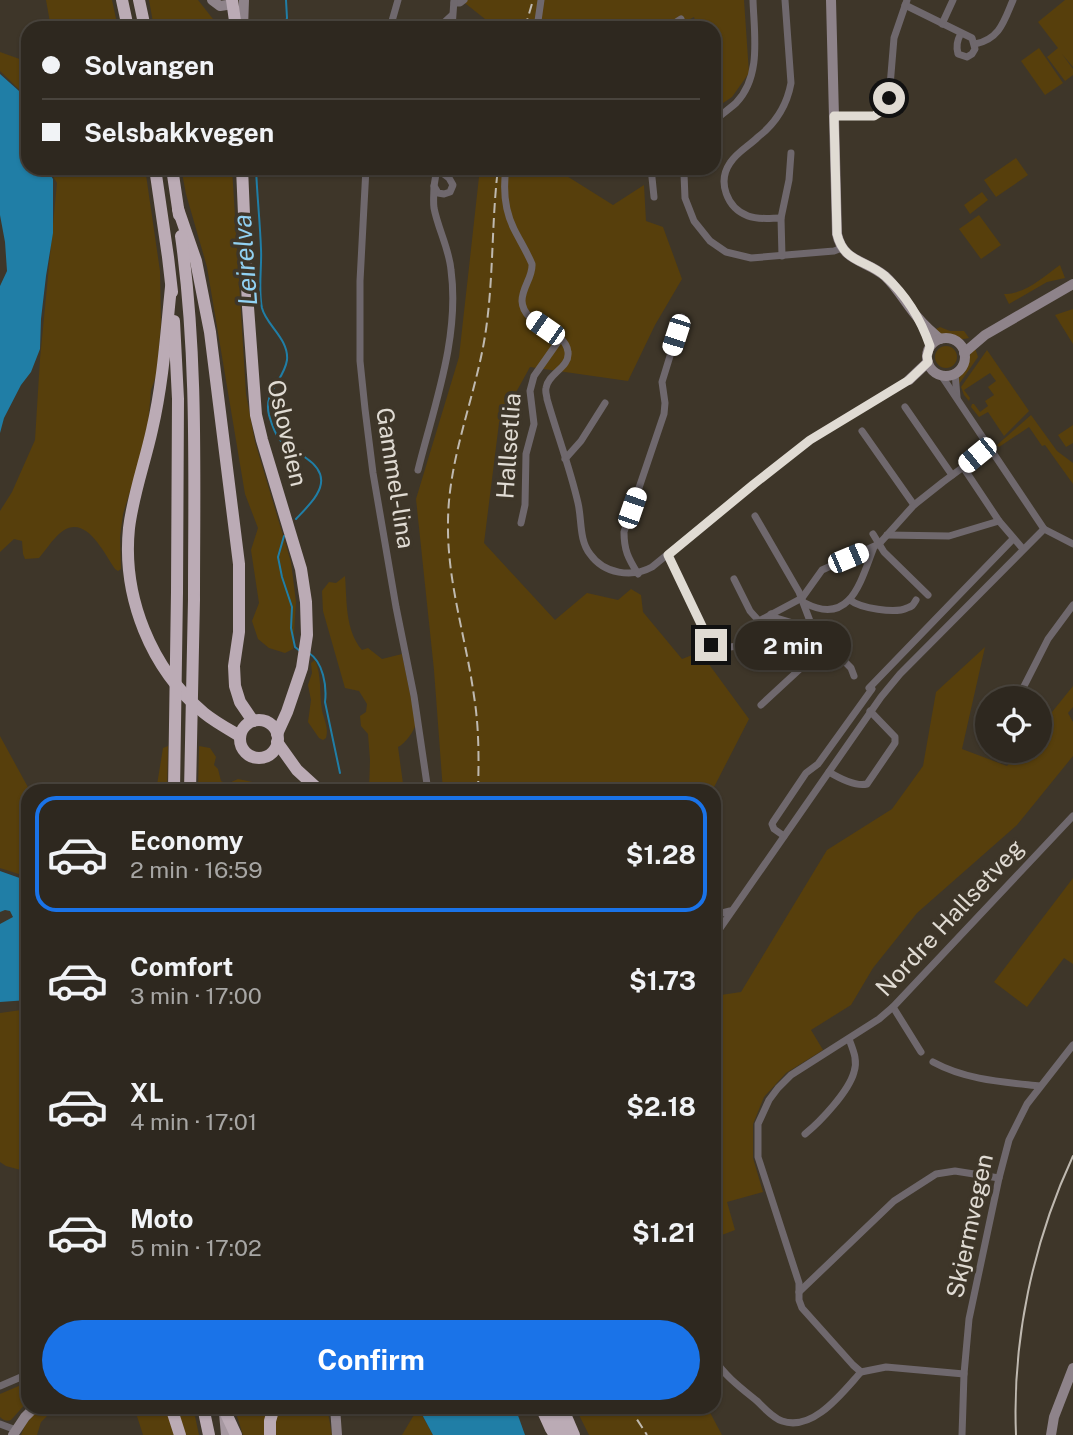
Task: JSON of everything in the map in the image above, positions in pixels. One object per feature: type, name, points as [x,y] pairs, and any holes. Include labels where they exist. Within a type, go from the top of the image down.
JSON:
[{"type":"highway","points":[[122,0],[126,21]]},
{"type":"highway","points":[[139,0],[144,21]]},
{"type":"highway","points":[[236,1],[236,21]]},
{"type":"highway","points":[[156,175],[171,287],[178,400],[174,784]]},
{"type":"highway","points":[[173,175],[189,304],[194,398],[190,784]]},
{"type":"highway","name":"Osloveien","points":[[243,175],[248,307],[256,415],[301,569],[306,602],[307,635],[302,668],[277,738]]},
{"type":"highway","points":[[178,209],[196,261],[214,354],[239,564],[239,632],[234,666],[235,686],[240,702],[259,721],[272,726],[297,770],[312,784]]},
{"type":"highway","points":[[171,287],[161,384],[129,528],[129,574],[143,631],[167,672],[183,693],[205,713],[240,736]]},
{"type":"highway","name":"Osloveien","points":[[259,721],[276,714],[290,701]]},
{"type":"highway","points":[[259,721],[246,725],[240,736],[245,752],[253,757],[280,762],[297,770]]},
{"type":"highway","points":[[263,757],[272,752],[277,738]]},
{"type":"highway","points":[[173,1414],[180,1435]]},
{"type":"highway","points":[[204,1414],[209,1435]]},
{"type":"highway","points":[[226,1414],[236,1435]]},
{"type":"highway","points":[[270,1435],[272,1414]]},
{"type":"highway","points":[[544,1414],[555,1435]]},
{"type":"highway","points":[[554,1414],[564,1435]]},
{"type":"highway","points":[[565,1414],[574,1435]]},
{"type":"main road","points":[[224,1414],[226,1435]]},
{"type":"street","points":[[212,0],[219,6],[236,1],[241,21]]},
{"type":"street","points":[[392,21],[398,0]]},
{"type":"street","points":[[451,21],[454,2],[460,3],[464,0]]},
{"type":"street","points":[[538,21],[541,0]]},
{"type":"street","points":[[721,115],[744,92],[753,71],[753,0]]},
{"type":"street","points":[[781,218],[750,217],[737,209],[728,198],[724,172],[732,160],[774,122],[789,96],[792,83],[785,0]]},
{"type":"street","points":[[831,0],[837,234],[842,248],[853,258],[884,275],[920,320],[940,339]]},
{"type":"street","points":[[942,23],[953,0]]},
{"type":"street","points":[[975,44],[994,37],[1013,0]]},
{"type":"street","points":[[834,116],[874,116],[885,109],[889,98],[894,38],[906,3],[972,38],[975,48],[967,57],[958,54],[957,43],[961,33]]},
{"type":"street","points":[[446,21],[451,16]]},
{"type":"street","points":[[782,256],[781,218],[789,180],[790,153]]},
{"type":"street","name":"Gammel-lina","points":[[366,175],[360,281],[360,361],[373,473],[414,696],[427,784]]},
{"type":"street","points":[[418,470],[451,336],[453,290],[447,248],[433,205],[436,175]]},
{"type":"street","points":[[434,186],[438,193],[450,191],[453,185],[445,175]]},
{"type":"street","points":[[505,175],[503,188],[506,208],[512,226],[533,264],[533,271],[524,290],[524,310],[530,318],[560,339],[569,354],[566,363],[550,377],[546,388],[578,502],[584,545],[594,560],[611,570],[638,574],[652,568],[810,440],[909,380],[934,369],[954,373]]},
{"type":"street","points":[[652,175],[654,197]]},
{"type":"street","points":[[684,175],[685,198],[694,221],[710,241],[726,252],[751,258],[834,251],[842,248]]},
{"type":"street","points":[[964,354],[985,335],[1073,284]]},
{"type":"street","points":[[638,574],[624,546],[624,532],[664,414],[662,382],[682,317]]},
{"type":"street","points":[[920,320],[930,346],[927,356],[934,369],[1044,529],[1073,544]]},
{"type":"street","points":[[959,343],[985,335]]},
{"type":"street","name":"Hallsetlia","points":[[521,523],[525,505],[526,457],[534,424],[530,390],[534,376],[560,339]]},
{"type":"street","points":[[930,346],[940,339],[953,339],[959,343],[964,354],[963,365],[954,373]]},
{"type":"street","points":[[954,373],[958,401]]},
{"type":"street","points":[[565,459],[581,441],[605,403]]},
{"type":"street","points":[[905,407],[952,475]]},
{"type":"street","points":[[862,431],[914,506]]},
{"type":"street","points":[[668,555],[707,639],[713,646],[744,644],[754,636],[759,621],[803,601],[822,570],[876,546],[914,506],[989,448]]},
{"type":"street","points":[[964,467],[999,520],[1023,549]]},
{"type":"street","points":[[755,516],[803,601],[811,625],[851,668],[854,676]]},
{"type":"street","points":[[887,536],[949,536],[999,520]]},
{"type":"street","points":[[721,926],[870,712],[900,674],[1044,529]]},
{"type":"street","points":[[803,601],[821,611],[840,607],[850,600],[876,546],[873,534]]},
{"type":"street","points":[[784,836],[774,829],[773,822],[806,773],[818,764],[870,689],[1013,539]]},
{"type":"street","points":[[876,546],[928,596]]},
{"type":"street","points":[[734,579],[750,611],[759,621]]},
{"type":"street","points":[[850,600],[855,604],[895,611],[909,608],[916,600]]},
{"type":"street","points":[[1024,686],[1048,639],[1073,605]]},
{"type":"street","points":[[811,625],[821,611]]},
{"type":"street","points":[[771,614],[773,617],[811,625]]},
{"type":"street","points":[[761,705],[827,644]]},
{"type":"street","points":[[828,772],[861,785],[867,784],[895,743],[895,737],[870,712]]},
{"type":"street","name":"Nordre Hallsetveg","points":[[860,1372],[802,1308],[799,1283],[758,1157],[758,1124],[769,1100],[785,1081],[893,1007],[1073,816]]},
{"type":"street","points":[[721,913],[731,910]]},
{"type":"street","points":[[893,1007],[921,1052]]},
{"type":"street","points":[[806,1134],[848,1085],[855,1071],[855,1056],[849,1039]]},
{"type":"street","name":"Skjermvegen","points":[[962,1435],[964,1374],[970,1319],[1009,1140],[1027,1104],[1073,1045]]},
{"type":"street","points":[[933,1062],[950,1071],[970,1076],[1040,1086]]},
{"type":"street","points":[[799,1292],[894,1201],[936,1174],[955,1171],[999,1178]]},
{"type":"street","points":[[721,1368],[779,1421],[794,1424],[806,1422],[820,1414],[860,1372],[886,1367],[964,1374]]},
{"type":"street","points":[[1052,1435],[1054,1417],[1073,1368]]},
{"type":"street","points":[[0,1386],[21,1377]]},
{"type":"street","points":[[0,1424],[15,1433],[28,1414]]},
{"type":"street","points":[[336,1414],[337,1435]]},
{"type":"shaded area","points":[[46,0],[112,0],[116,21],[50,21]]},
{"type":"shaded area","points":[[149,0],[198,0],[214,21],[153,21]]},
{"type":"shaded area","points":[[461,0],[744,0],[749,73],[732,97],[721,104],[721,21],[695,21],[694,17],[686,21],[485,19]]},
{"type":"shaded area","points":[[1065,0],[1073,0],[1073,67],[1062,54],[1073,69],[1073,75],[1065,81],[1047,57],[1058,48],[1038,22]]},
{"type":"shaded area","points":[[1039,48],[1063,83],[1045,95],[1021,61]]},
{"type":"shaded area","points":[[0,52],[21,60],[21,91],[0,71]]},
{"type":"shaded area","points":[[1016,158],[1028,175],[996,197],[984,180]]},
{"type":"shaded area","points":[[52,175],[146,175],[160,271],[161,322],[157,373],[151,390],[147,437],[123,514],[120,537],[121,569],[118,571],[91,535],[75,527],[66,529],[56,537],[39,558],[25,559],[22,541],[14,539],[0,552],[0,511],[12,492],[35,440],[57,183]]},
{"type":"shaded area","points":[[182,175],[232,175],[246,394],[255,442],[291,562],[296,602],[293,649],[285,653],[269,648],[258,639],[252,621],[259,603],[251,550],[258,528],[245,494],[207,267]]},
{"type":"shaded area","points":[[479,175],[565,175],[613,205],[644,185],[646,221],[663,227],[682,279],[655,325],[628,381],[530,367],[499,423],[484,543],[555,620],[587,593],[618,600],[631,589],[641,595],[643,612],[682,659],[700,652],[749,719],[716,784],[442,784],[434,670],[416,499],[459,357]]},
{"type":"shaded area","points":[[982,192],[988,200],[970,214],[964,205]]},
{"type":"shaded area","points":[[979,215],[1001,245],[981,259],[959,229]]},
{"type":"shaded area","points":[[1060,265],[1065,278],[1047,282],[1009,304],[1004,294],[1027,288]]},
{"type":"shaded area","points":[[1073,309],[1073,344],[1055,315]]},
{"type":"shaded area","points":[[940,327],[950,331],[964,331],[969,338],[951,337],[934,330]]},
{"type":"shaded area","points":[[946,346],[954,349],[957,357],[954,365],[946,368],[938,365],[935,357],[938,349]]},
{"type":"shaded area","points":[[975,348],[978,357],[959,384],[958,377]]},
{"type":"shaded area","points":[[987,350],[1029,411],[1004,436],[988,412],[979,417],[971,407],[974,404],[980,412],[988,406],[985,401],[994,395],[988,387],[996,381],[990,373],[964,390],[970,398],[969,401],[961,387]]},
{"type":"shaded area","points":[[1031,415],[1057,451],[1073,463],[1073,484],[1029,427],[999,447],[997,445]]},
{"type":"shaded area","points":[[1073,425],[1073,443],[1066,447],[1058,435]]},
{"type":"shaded area","points":[[345,576],[352,634],[362,650],[368,648],[382,659],[402,654],[416,723],[404,743],[398,747],[403,784],[369,784],[368,734],[361,726],[360,716],[366,712],[367,704],[359,691],[345,688],[323,611],[322,591],[329,582],[336,583]]},
{"type":"shaded area","points":[[985,647],[962,749],[975,754],[975,763],[999,763],[1007,766],[1010,763],[1052,763],[1052,712],[1073,686],[1073,707],[1068,713],[1073,722],[1073,756],[1017,825],[917,913],[873,968],[851,1005],[811,1030],[823,1050],[786,1073],[764,1097],[753,1124],[753,1158],[763,1192],[727,1202],[735,1230],[721,1235],[721,995],[741,992],[827,850],[892,809],[923,766],[936,692]]},
{"type":"shaded area","points":[[315,660],[327,727],[326,738],[323,740],[308,722],[311,700],[308,685],[312,673],[311,663]]},
{"type":"shaded area","points":[[0,736],[26,784],[21,784],[21,875],[0,868]]},
{"type":"shaded area","points":[[168,746],[167,784],[157,784],[163,748]]},
{"type":"shaded area","points":[[199,746],[210,748],[216,757],[214,765],[221,781],[227,784],[198,784]]},
{"type":"shaded area","points":[[238,779],[262,784],[227,784]]},
{"type":"shaded area","points":[[1073,878],[1073,964],[1064,958],[1027,1007],[994,982]]},
{"type":"shaded area","points":[[21,1010],[21,1170],[0,1162],[0,1013]]},
{"type":"shaded area","points":[[21,1385],[21,1409],[11,1420],[0,1417],[0,1394]]},
{"type":"shaded area","points":[[34,1414],[49,1414],[41,1422],[37,1435],[21,1435]]},
{"type":"shaded area","points":[[136,1414],[168,1414],[175,1435],[143,1435]]},
{"type":"shaded area","points":[[176,1414],[194,1414],[199,1435],[183,1435]]},
{"type":"shaded area","points":[[236,1414],[268,1414],[266,1435],[243,1435]]},
{"type":"shaded area","points":[[277,1414],[328,1414],[332,1435],[275,1435]]},
{"type":"shaded area","points":[[414,1414],[421,1414],[433,1435],[402,1435]]},
{"type":"shaded area","points":[[578,1414],[711,1414],[722,1435],[589,1435]]},
{"type":"water","points":[[0,74],[21,93],[21,175],[50,175],[53,179],[53,233],[41,319],[40,349],[31,372],[4,418],[0,433],[0,286],[7,271],[0,215]]},
{"type":"water","points":[[0,871],[21,878],[21,1000],[0,1002],[0,924],[13,917],[10,911],[0,912]]},
{"type":"water","points":[[422,1414],[518,1414],[525,1435],[433,1435]]},
{"type":"waterway","name":"Leirelva","points":[[286,0],[286,21]]},
{"type":"waterway","name":"Leirelva","points":[[256,175],[262,308],[287,352],[285,367],[269,399],[269,415],[280,440],[315,466],[321,482],[315,497],[296,519]]},
{"type":"waterway","name":"Leirelva","points":[[284,536],[278,557],[292,607],[291,628],[295,647],[300,651]]},
{"type":"waterway","name":"Leirelva","points":[[309,653],[318,662],[323,675],[325,702],[340,773]]},
{"type":"tram line","points":[[1016,1435],[1018,1363],[1028,1292],[1047,1223],[1073,1156]]},
{"type":"railway","points":[[527,21],[533,0]]},
{"type":"railway","points":[[478,784],[476,708],[454,588],[448,523],[452,477],[487,321],[497,175]]},
{"type":"railway","points":[[634,1414],[647,1435]]},
{"type":"route","points":[[711,645],[668,555],[810,440],[909,380],[928,362],[930,346],[920,320],[884,275],[846,253],[837,234],[834,116],[874,116],[885,109],[889,98]]}]
